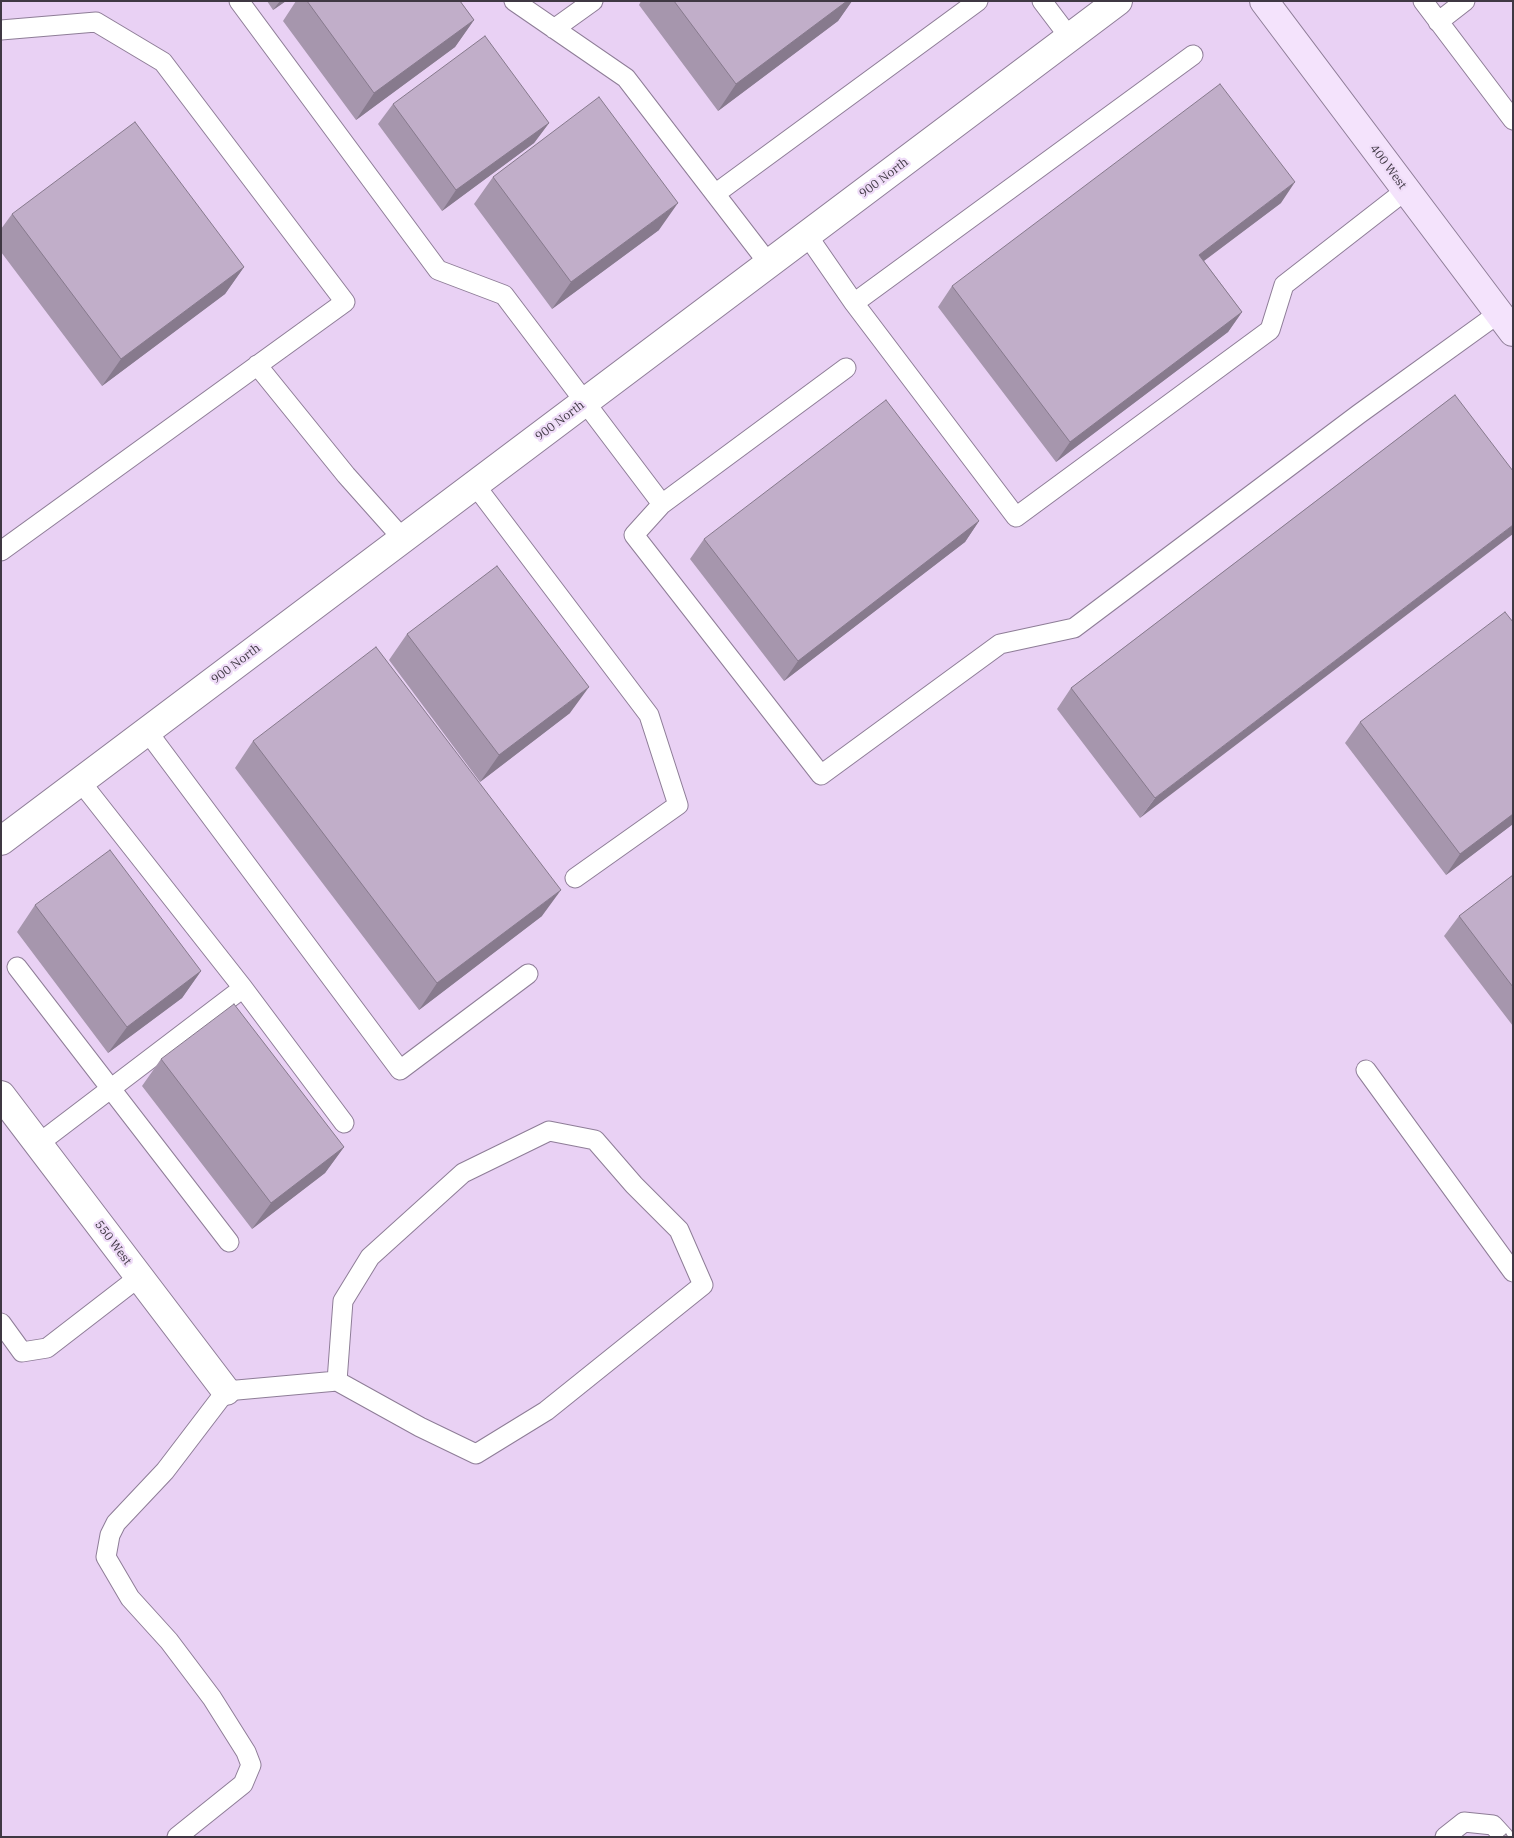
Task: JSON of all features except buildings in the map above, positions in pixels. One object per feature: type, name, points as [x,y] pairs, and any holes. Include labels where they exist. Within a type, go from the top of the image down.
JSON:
[{"type":"street","name":"900 North","points":[[1,841],[1118,1]]},
{"type":"street","name":"400 West","points":[[1264,1],[1506,322]]},
{"type":"street","name":"550 West","points":[[1,1095],[226,1391]]},
{"type":"lane","points":[[238,1],[438,270],[504,295],[662,504]]},
{"type":"lane","points":[[514,1],[626,78],[769,264]]},
{"type":"lane","points":[[554,29],[592,1]]},
{"type":"lane","points":[[715,194],[978,1]]},
{"type":"lane","points":[[1042,1],[1070,38]]},
{"type":"lane","points":[[1423,1],[1513,120]]},
{"type":"lane","points":[[1438,22],[1465,1]]},
{"type":"lane","points":[[1,30],[96,22],[163,62],[345,302],[1,551]]},
{"type":"lane","points":[[854,302],[1192,55]]},
{"type":"lane","points":[[807,236],[854,302],[1016,517],[1270,330],[1284,285],[1406,190]]},
{"type":"lane","points":[[846,368],[662,504],[634,535],[821,775],[1000,644],[1074,628],[1359,414],[1506,322]]},
{"type":"lane","points":[[257,365],[346,475],[403,539]]},
{"type":"lane","points":[[474,485],[649,715],[678,805],[575,878]]},
{"type":"lane","points":[[147,731],[400,1070],[528,974]]},
{"type":"lane","points":[[80,781],[243,988],[344,1122]]},
{"type":"lane","points":[[17,967],[229,1242]]},
{"type":"lane","points":[[38,1144],[243,988]]},
{"type":"lane","points":[[1366,1070],[1513,1272]]},
{"type":"lane","points":[[177,1837],[243,1784],[251,1766],[246,1752],[212,1698],[169,1641],[130,1598],[106,1557],[110,1535],[116,1523],[164,1471],[226,1391],[337,1381],[420,1427],[476,1454],[546,1411],[702,1285],[679,1230],[634,1185],[595,1140],[549,1132],[463,1173],[370,1258],[343,1301],[337,1381]]},
{"type":"lane","points":[[1,1323],[22,1352],[47,1348],[140,1277]]},
{"type":"lane","points":[[1445,1837],[1464,1822],[1493,1825],[1504,1837]]},
{"type":"shaded area","points":[[1,1],[1513,1],[1513,1837],[1,1837]]}]
